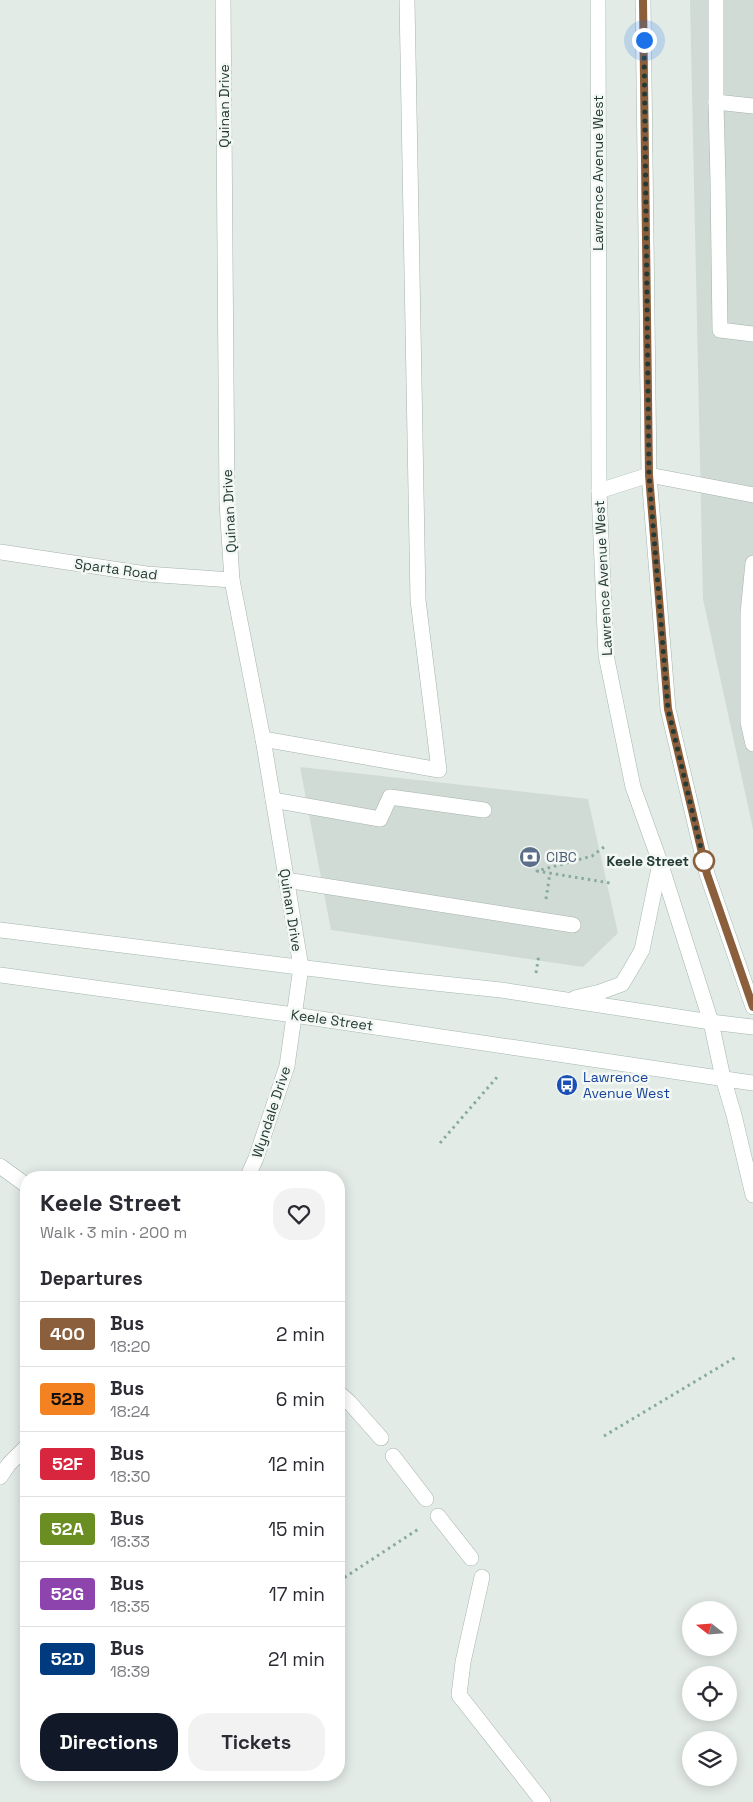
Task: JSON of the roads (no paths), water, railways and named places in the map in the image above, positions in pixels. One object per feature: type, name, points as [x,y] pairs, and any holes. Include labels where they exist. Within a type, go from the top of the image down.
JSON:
[{"type":"main road","name":"Quinan Drive","points":[[223,0],[227,503],[232,580],[263,739],[301,967],[294,1015]]},
{"type":"main road","points":[[263,739],[439,770],[418,600],[407,0]]},
{"type":"main road","name":"Lawrence Avenue West","points":[[598,0],[598,491],[606,655],[634,787],[711,1022],[723,1078],[753,1195]]},
{"type":"main road","points":[[643,0],[649,475],[668,709],[707,874],[753,1007]]},
{"type":"main road","points":[[716,0],[720,330],[753,334]]},
{"type":"main road","points":[[716,102],[753,106]]},
{"type":"main road","points":[[598,491],[649,475],[753,495]]},
{"type":"main road","name":"Sparta Road","points":[[0,552],[146,574],[232,580]]},
{"type":"main road","points":[[753,562],[748,613],[748,722],[753,744]]},
{"type":"main road","points":[[273,800],[380,819],[390,797],[484,810]]},
{"type":"main road","points":[[566,1000],[600,992],[622,984],[642,950],[660,862]]},
{"type":"main road","points":[[286,880],[573,925]]},
{"type":"main road","points":[[0,930],[387,978],[501,990],[753,1027]]},
{"type":"main road","name":"Keele Street","points":[[0,975],[294,1015],[753,1082]]},
{"type":"main road","name":"Wyndale Drive","points":[[250,1171],[287,1066],[294,1015]]},
{"type":"main road","points":[[0,1166],[20,1181]]},
{"type":"main road","points":[[345,1398],[381,1438]]},
{"type":"main road","points":[[0,1477],[4,1458],[20,1450]]},
{"type":"main road","points":[[393,1456],[426,1499]]},
{"type":"main road","points":[[438,1516],[471,1558]]},
{"type":"main road","points":[[482,1577],[463,1662],[459,1695],[543,1802]]},
{"type":"place","name":"CIBC","points":[[530,857]]},
{"type":"place","name":"Keele Street","points":[[704,861]]},
{"type":"place","name":"Lawrence Avenue West","points":[[567,1085]]}]
